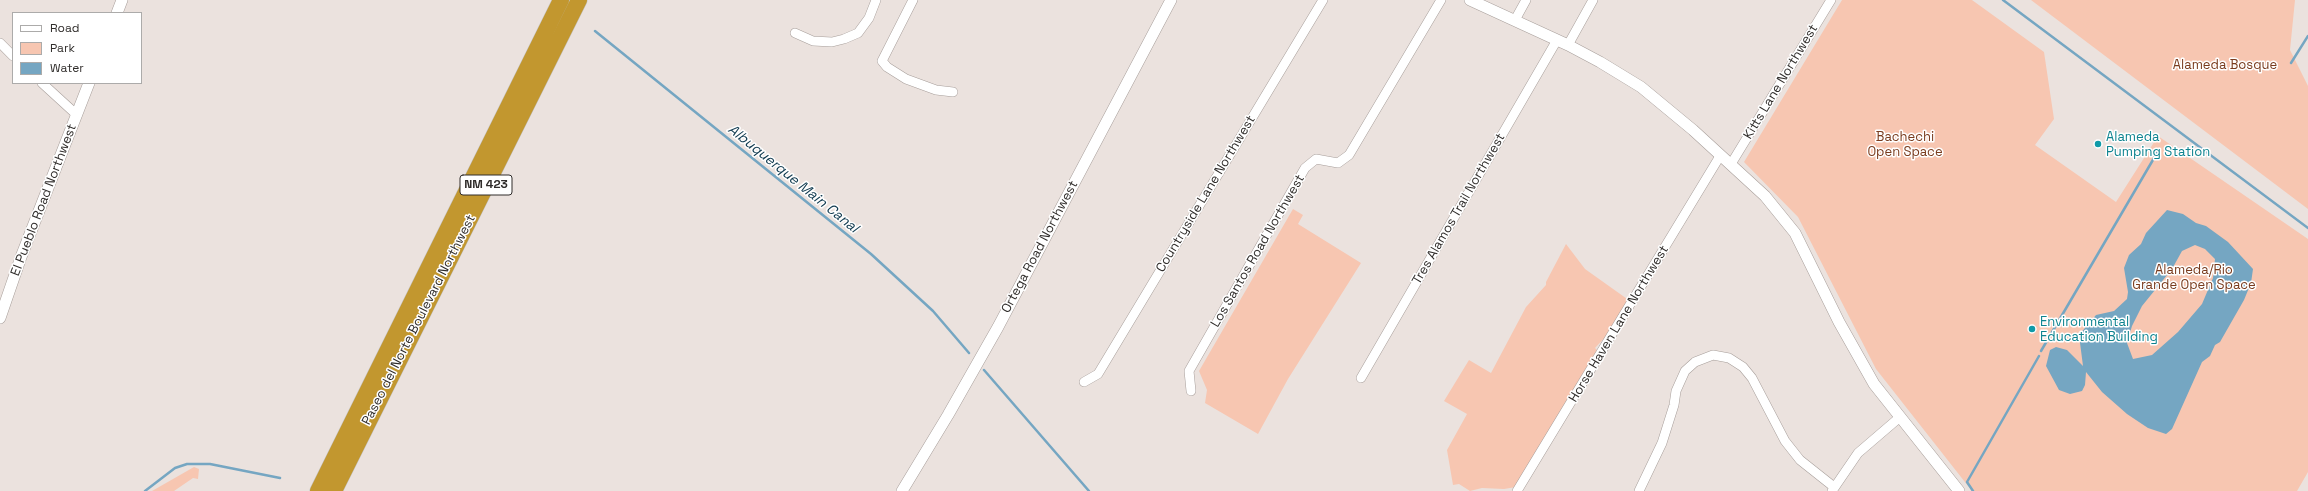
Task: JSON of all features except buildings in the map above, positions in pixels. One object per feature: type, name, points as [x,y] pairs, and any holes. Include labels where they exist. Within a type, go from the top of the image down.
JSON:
[{"type":"highway","name":"Paseo del Norte Boulevard Northwest","points":[[318,491],[561,0]]},
{"type":"highway","name":"Paseo del Norte Boulevard Northwest","points":[[334,491],[579,0]]},
{"type":"street","points":[[117,12],[122,0]]},
{"type":"street","points":[[795,33],[813,41],[832,42],[844,39],[858,32],[862,28],[869,18],[876,0]]},
{"type":"street","points":[[913,0],[882,61],[887,67],[906,79],[936,90],[953,92]]},
{"type":"street","name":"Ortega Road Northwest","points":[[902,491],[948,415],[998,327],[1171,0]]},
{"type":"street","name":"Countryside Lane Northwest","points":[[1084,382],[1098,374],[1323,0]]},
{"type":"street","name":"Los Santos Road Northwest","points":[[1191,391],[1189,371],[1305,168],[1316,159],[1338,163],[1349,155],[1441,0]]},
{"type":"street","points":[[1470,0],[1568,45],[1600,62],[1641,87],[1731,164],[1778,210],[1795,232],[1839,322],[1874,384],[1959,491]]},
{"type":"street","points":[[1515,20],[1526,0]]},
{"type":"street","points":[[1568,45],[1593,0]]},
{"type":"street","name":"Kitts Lane Northwest","points":[[1731,164],[1831,0]]},
{"type":"street","name":"Tres Alamos Trail Northwest","points":[[1361,378],[1557,40]]},
{"type":"street","points":[[0,43],[12,55]]},
{"type":"street","points":[[43,84],[77,115]]},
{"type":"street","name":"El Pueblo Road Northwest","points":[[0,318],[89,84]]},
{"type":"street","name":"Horse Haven Lane Northwest","points":[[1517,491],[1720,156]]},
{"type":"street","points":[[1639,491],[1662,443],[1674,405],[1676,391],[1685,371],[1695,362],[1713,355],[1729,358],[1743,367],[1752,378],[1785,441],[1800,460],[1833,489],[1858,453],[1900,417]]},
{"type":"green space","name":"Bachechi Open Space","points":[[1842,0],[1972,0],[2044,52],[2054,119],[2035,145],[2116,202],[2158,136],[2308,239],[2308,472],[2297,491],[1972,491],[1876,369],[1798,217],[1744,162]]},
{"type":"green space","name":"Alameda Bosque","points":[[2031,0],[2295,0],[2290,50],[2308,86],[2308,209]]},
{"type":"green space","points":[[1293,209],[1303,215],[1298,224],[1361,263],[1288,379],[1258,434],[1205,403],[1207,390],[1199,371]]},
{"type":"green space","points":[[1566,244],[1585,269],[1630,301],[1611,331],[1595,348],[1597,350],[1516,487],[1504,489],[1482,488],[1470,491],[1459,484],[1453,485],[1447,450],[1467,414],[1444,401],[1469,360],[1491,373],[1526,307],[1546,285],[1546,282]]},
{"type":"green space","points":[[194,467],[199,469],[198,479],[193,478],[174,491],[152,491]]},
{"type":"water","points":[[2167,210],[2183,214],[2196,223],[2206,226],[2228,242],[2253,269],[2251,283],[2244,300],[2220,342],[2215,345],[2210,356],[2202,362],[2172,429],[2166,434],[2148,428],[2127,414],[2102,392],[2086,372],[2085,385],[2082,391],[2070,394],[2059,390],[2046,366],[2050,350],[2056,347],[2067,350],[2083,366],[2079,335],[2096,315],[2114,311],[2127,299],[2128,292],[2124,268],[2129,255],[2141,244],[2146,233]],"holes":[[[2195,245],[2205,249],[2215,259],[2213,278],[2202,304],[2178,332],[2152,355],[2133,359],[2127,343],[2132,326],[2142,306],[2172,269],[2182,251]]]},
{"type":"waterway","points":[[2003,0],[2308,228]]},
{"type":"waterway","name":"Albuquerque Main Canal","points":[[595,31],[871,254],[933,311],[969,353]]},
{"type":"waterway","points":[[2291,63],[2308,36]]},
{"type":"waterway","points":[[2041,351],[2157,153]]},
{"type":"waterway","points":[[1973,491],[1967,482],[2039,356]]},
{"type":"waterway","name":"Albuquerque Main Canal","points":[[984,370],[1089,491]]},
{"type":"waterway","points":[[145,491],[175,468],[187,464],[210,464],[280,478]]},
{"type":"place","name":"Alameda Pumping Station","points":[[2098,144]]},
{"type":"place","name":"Environmental Education Building","points":[[2032,329]]},
{"type":"park label","name":"Alameda/Rio Grande Open Space","points":[[2194,278]]}]
